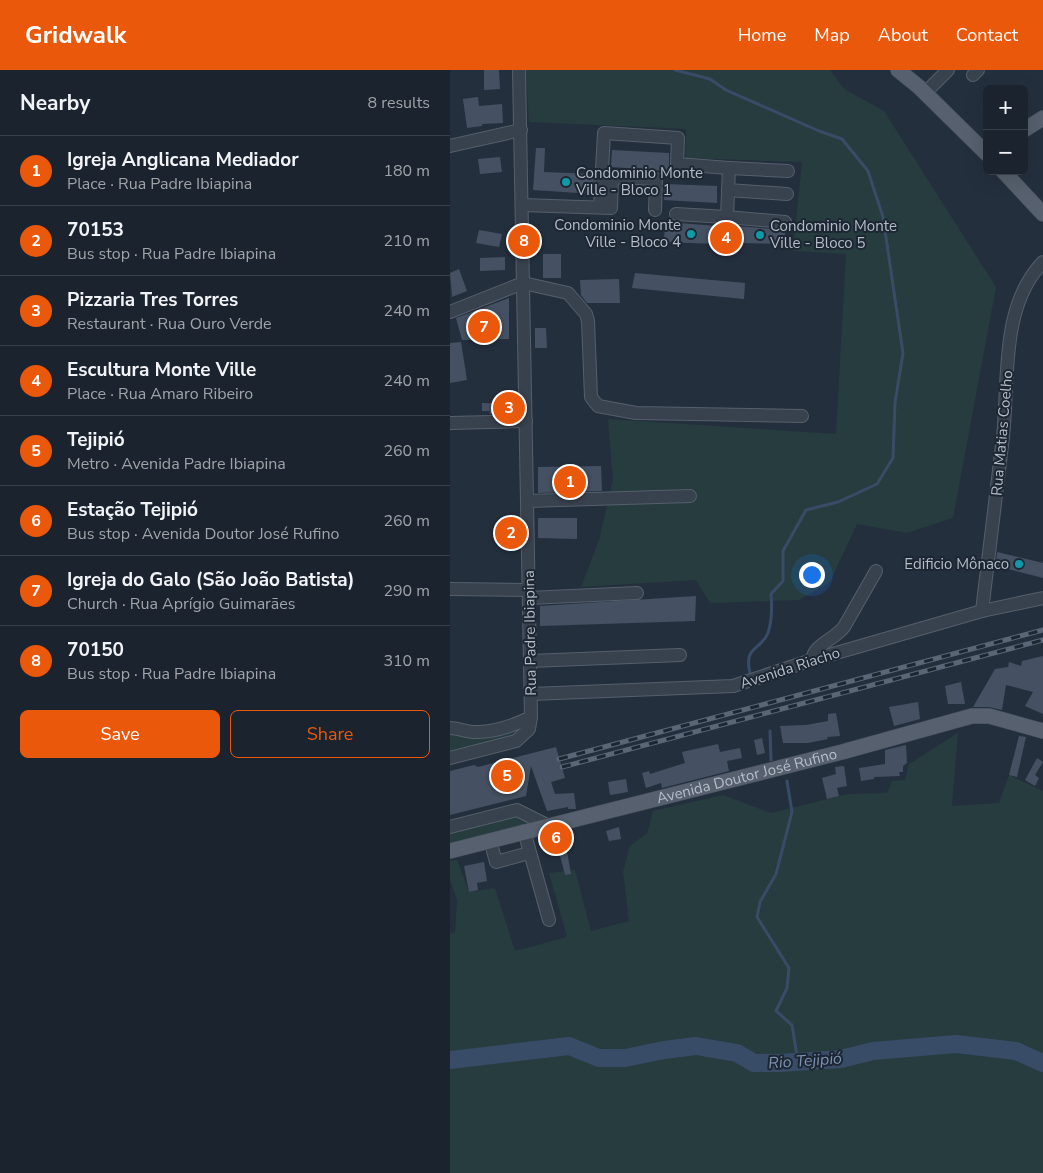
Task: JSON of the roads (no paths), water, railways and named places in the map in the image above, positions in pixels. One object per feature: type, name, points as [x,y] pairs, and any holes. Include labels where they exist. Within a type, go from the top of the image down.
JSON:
[{"type":"main road","points":[[898,70],[925,93],[983,150]]},
{"type":"main road","points":[[1028,127],[1043,118]]},
{"type":"main road","points":[[1007,175],[1043,214]]},
{"type":"main road","name":"Avenida Doutor José Rufino","points":[[450,852],[547,825],[832,754],[972,716],[989,716],[1043,731]]},
{"type":"street","name":"Rua Padre Ibiapina","points":[[519,70],[531,717]]},
{"type":"street","points":[[925,93],[948,70]]},
{"type":"street","points":[[450,146],[521,130]]},
{"type":"street","points":[[600,207],[604,133],[678,138],[677,164],[788,170]]},
{"type":"street","points":[[727,217],[729,168]]},
{"type":"street","points":[[522,205],[611,208],[612,177],[656,178],[655,210]]},
{"type":"street","points":[[728,190],[787,194]]},
{"type":"street","points":[[676,214],[785,222]]},
{"type":"street","name":"Rua Matias Coelho","points":[[982,612],[1004,426],[1009,346],[1021,298],[1043,262]]},
{"type":"street","points":[[450,312],[523,283],[568,293],[586,314],[591,396],[598,406],[636,413],[802,416]]},
{"type":"street","points":[[450,423],[526,421]]},
{"type":"street","points":[[527,501],[690,496]]},
{"type":"street","points":[[812,660],[817,648],[838,634],[844,627],[876,571]]},
{"type":"street","points":[[450,589],[529,594],[637,593]]},
{"type":"street","name":"Avenida Riacho","points":[[531,694],[722,688],[745,684],[812,660],[982,612],[1043,598]]},
{"type":"street","points":[[530,661],[680,655]]},
{"type":"street","points":[[450,728],[477,732],[492,731],[531,717]]},
{"type":"street","points":[[450,758],[516,740],[529,729],[531,717]]},
{"type":"street","points":[[450,828],[517,810],[547,825]]},
{"type":"street","points":[[524,831],[550,920]]},
{"type":"street","points":[[490,840],[496,862],[529,853]]},
{"type":"waterway","points":[[675,70],[710,79],[726,90],[819,131],[842,139],[868,171],[883,217],[903,353],[895,403],[893,458],[877,484],[838,502],[806,510],[783,551],[783,581],[771,594],[771,614],[768,633],[765,639],[750,654],[749,667],[751,677]]},
{"type":"waterway","points":[[770,731],[771,760]]},
{"type":"waterway","points":[[787,781],[792,812],[776,874],[760,902],[757,917],[789,968],[787,988],[776,1011],[792,1025],[798,1062]]},
{"type":"waterway","name":"Rio Tejipió","points":[[450,1060],[569,1046],[599,1058],[625,1058],[696,1046],[737,1053],[754,1063],[779,1063],[841,1059],[873,1051],[956,1044],[1016,1051],[1043,1063]]},
{"type":"railway","points":[[559,759],[1043,630]]},
{"type":"railway","points":[[562,767],[1043,640]]},
{"type":"place","name":"Condominio Monte Ville - Bloco 1","points":[[566,182]]},
{"type":"place","name":"Condominio Monte Ville - Bloco 4","points":[[691,234]]},
{"type":"place","name":"Condominio Monte Ville - Bloco 5","points":[[760,235]]},
{"type":"place","name":"Escultura Monte Ville","points":[[726,238]]},
{"type":"place","name":"70150","points":[[524,241]]},
{"type":"place","name":"Igreja do Galo (São João Batista)","points":[[484,327]]},
{"type":"place","name":"Pizzaria Tres Torres","points":[[509,408]]},
{"type":"place","name":"Igreja Anglicana Mediador","points":[[570,482]]},
{"type":"place","name":"70153","points":[[511,533]]},
{"type":"place","name":"Edificio Mônaco","points":[[1019,564]]},
{"type":"place","name":"Tejipió","points":[[507,776]]},
{"type":"place","name":"Estação Tejipió","points":[[556,838]]}]
